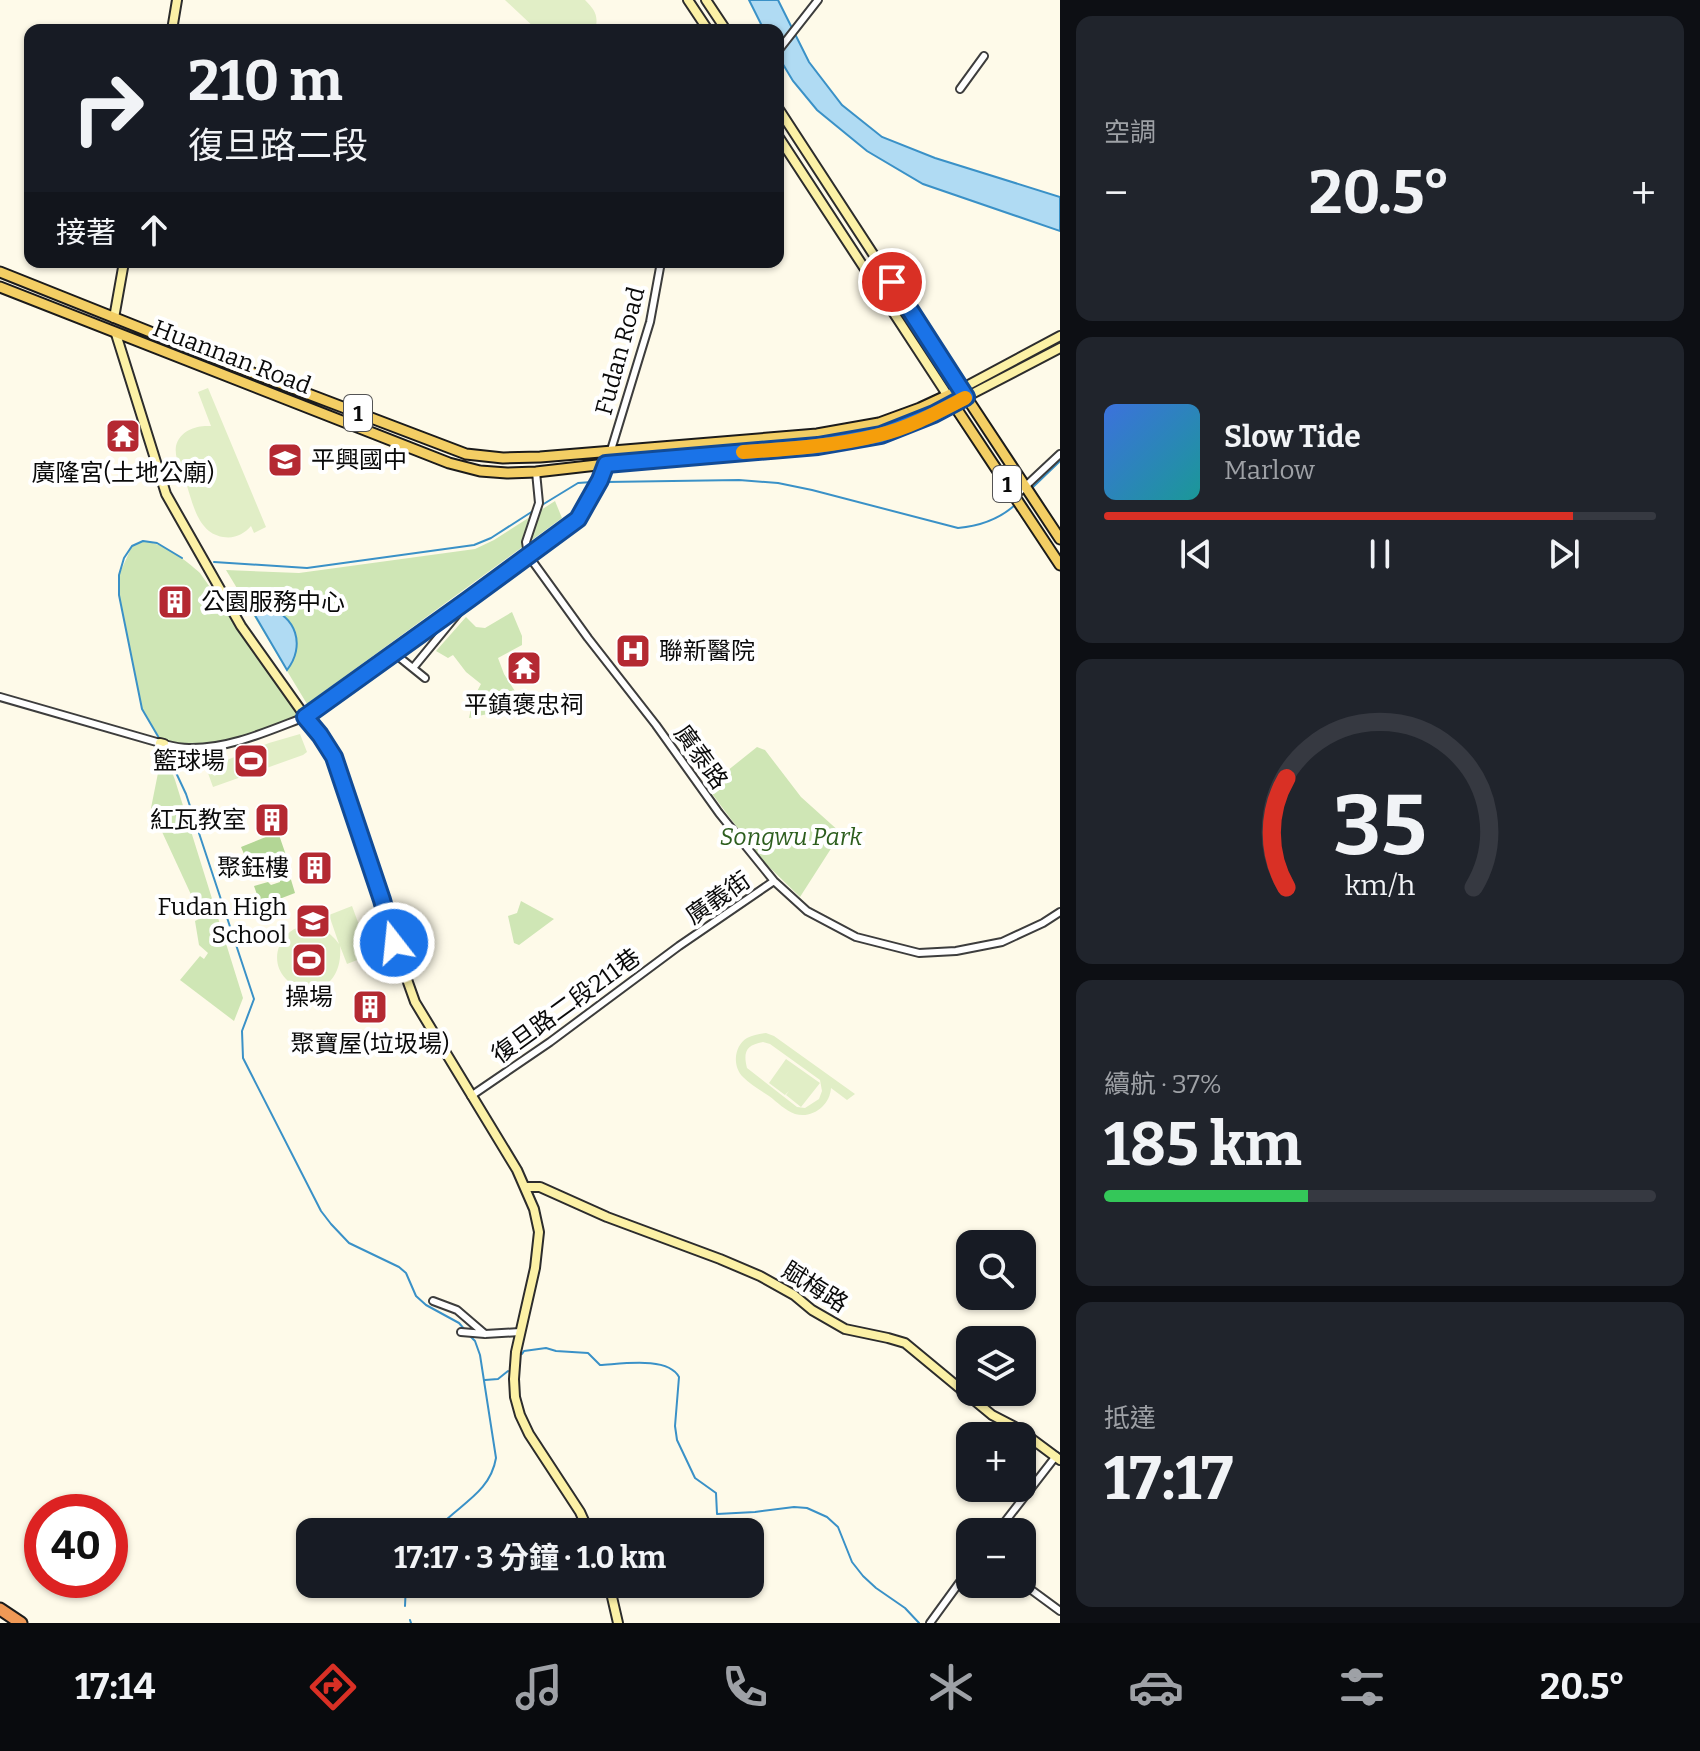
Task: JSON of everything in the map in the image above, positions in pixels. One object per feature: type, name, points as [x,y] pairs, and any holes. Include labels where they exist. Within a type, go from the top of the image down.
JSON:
[{"type":"highway","points":[[0,1609],[21,1623]]},
{"type":"main road","name":"Huannan Road","points":[[0,272],[466,454],[503,458],[540,457],[817,434],[879,423],[964,393]]},
{"type":"main road","name":"Huannan Road","points":[[0,287],[336,420],[449,463],[480,471],[536,472],[818,446],[881,435],[934,414],[951,400]]},
{"type":"main road","name":"1","points":[[964,393],[1060,539]]},
{"type":"main road","name":"1","points":[[951,400],[1060,565]]},
{"type":"main road","points":[[336,420],[340,407]]},
{"type":"street","points":[[173,24],[177,0]]},
{"type":"street","points":[[688,0],[704,24]]},
{"type":"street","points":[[706,0],[722,24]]},
{"type":"street","points":[[784,44],[818,0]]},
{"type":"street","points":[[960,89],[984,56]]},
{"type":"street","points":[[784,117],[964,393]]},
{"type":"street","points":[[784,145],[951,400]]},
{"type":"street","points":[[123,268],[114,318],[116,334],[166,494],[241,626],[334,757],[415,1002],[517,1170],[534,1209],[539,1232],[535,1268],[520,1332],[515,1397],[529,1434],[583,1518]]},
{"type":"street","name":"Fudan Road","points":[[611,450],[650,322],[660,268]]},
{"type":"street","points":[[964,393],[1060,336]]},
{"type":"street","points":[[964,393],[1060,348]]},
{"type":"street","points":[[0,697],[162,744],[190,748],[255,737],[305,717],[578,519],[600,480],[611,450]]},
{"type":"street","points":[[1015,496],[1060,454]]},
{"type":"street","points":[[528,555],[526,542],[539,503],[536,472]]},
{"type":"street","name":"廣泰路","points":[[528,555],[719,813],[774,881],[807,911],[856,937],[919,953],[956,951],[1002,942],[1060,912]]},
{"type":"street","points":[[413,668],[468,600]]},
{"type":"street","points":[[394,653],[425,678]]},
{"type":"street","name":"廣義街","points":[[682,945],[774,881]]},
{"type":"street","name":"復旦路二段211巷","points":[[471,1096],[682,945]]},
{"type":"street","name":"賦梅路","points":[[525,1187],[540,1187],[607,1217],[760,1276],[845,1329],[905,1343],[992,1415],[1017,1428],[1058,1458]]},
{"type":"street","points":[[433,1301],[457,1310],[485,1334]]},
{"type":"street","points":[[461,1332],[520,1332]]},
{"type":"street","points":[[1009,1518],[1058,1458]]},
{"type":"street","points":[[930,1623],[956,1587]]},
{"type":"street","points":[[1036,1593],[1060,1611]]},
{"type":"street","points":[[612,1598],[618,1623]]},
{"type":"green space","points":[[505,0],[585,0],[597,21],[596,24],[531,24]]},
{"type":"green space","points":[[208,388],[266,527],[254,533],[251,526],[242,534],[231,537],[208,530],[198,516],[179,465],[176,446],[181,436],[200,426],[211,426],[198,392]]},
{"type":"green space","points":[[555,501],[562,518],[307,704],[226,570],[299,573],[475,549]]},
{"type":"green space","points":[[143,541],[167,549],[200,573],[299,714],[249,738],[190,748],[161,740],[142,709],[119,595],[119,575],[132,546]]},
{"type":"green space","points":[[512,612],[522,636],[522,645],[498,658],[520,699],[537,694],[526,706],[469,718],[473,699],[481,684],[466,672],[453,655],[448,658],[436,651],[466,617],[476,627],[485,628]]},
{"type":"green space","name":"籃球場","points":[[300,734],[307,752],[303,755],[213,787],[204,762],[227,760]]},
{"type":"green space","name":"Songwu Park","points":[[757,747],[765,750],[801,797],[841,833],[800,897],[760,858],[707,787]]},
{"type":"green space","points":[[155,748],[163,748],[175,780],[243,998],[234,1021],[180,980],[200,956],[204,959],[208,953],[199,945],[195,921],[200,914],[151,808],[158,773]]},
{"type":"green space","points":[[278,832],[288,861],[265,864],[264,870],[252,873],[241,847]]},
{"type":"green space","points":[[289,873],[295,893],[261,906],[254,886],[280,882],[280,877]]},
{"type":"green space","points":[[521,901],[554,919],[519,945],[514,943],[508,916],[517,913]]},
{"type":"green space","name":"操場","points":[[352,906],[370,955],[347,964],[340,946],[337,969],[324,986],[305,989],[288,981],[279,967],[277,954],[289,933],[300,927],[312,926],[326,931],[339,944],[329,915]]},
{"type":"green space","points":[[766,1033],[855,1094],[847,1100],[831,1088],[824,1105],[814,1112],[802,1115],[785,1109],[746,1080],[737,1067],[739,1046],[749,1037]],"holes":[[[763,1042],[820,1080],[822,1091],[819,1099],[805,1108],[797,1107],[747,1068],[745,1058],[749,1047]]]},
{"type":"green space","points":[[786,1059],[820,1083],[801,1107],[786,1095],[789,1091],[785,1095],[769,1083]]},
{"type":"water","points":[[749,0],[778,0],[809,62],[842,105],[882,137],[935,158],[1060,197],[1060,231],[923,184],[867,151],[817,110],[793,81],[784,66],[784,24],[761,24]]},
{"type":"water","points":[[267,608],[285,617],[295,633],[296,651],[287,670],[253,612]]},
{"type":"waterway","points":[[1032,488],[1060,461]]},
{"type":"waterway","points":[[606,482],[739,480],[778,483],[958,528],[989,521],[1016,504]]},
{"type":"waterway","points":[[542,505],[578,483],[592,482]]},
{"type":"waterway","points":[[214,562],[307,568],[474,545],[491,538],[533,511]]},
{"type":"waterway","points":[[159,738],[142,709],[119,595],[119,575],[132,546],[143,541],[157,543],[182,558]]},
{"type":"waterway","points":[[164,747],[186,794],[254,999],[242,1031],[243,1058],[321,1211],[349,1243],[399,1267],[406,1273],[416,1296],[465,1330]]},
{"type":"waterway","points":[[449,1518],[480,1490],[493,1470],[496,1458],[480,1355],[469,1335]]},
{"type":"waterway","points":[[522,1354],[524,1351],[546,1348],[588,1353],[600,1365],[643,1363],[673,1370],[679,1377],[675,1426],[677,1440],[695,1478],[716,1493],[717,1514],[794,1507],[807,1508],[827,1517],[838,1527],[852,1562],[863,1576],[905,1608],[919,1623]]},
{"type":"waterway","points":[[485,1380],[498,1379],[508,1371]]},
{"type":"waterway","points":[[405,1598],[405,1606]]},
{"type":"slow traffic","points":[[743,452],[818,446],[881,435],[965,398]]},
{"type":"place","name":"廣隆宮(土地公廟)","points":[[123,436]]},
{"type":"place","name":"平興國中","points":[[285,460]]},
{"type":"place","name":"公園服務中心","points":[[175,602]]},
{"type":"place","name":"聯新醫院","points":[[633,651]]},
{"type":"place","name":"平鎮褒忠祠","points":[[524,668]]},
{"type":"place","name":"籃球場","points":[[251,761]]},
{"type":"place","name":"紅瓦教室","points":[[272,820]]},
{"type":"place","name":"聚鈺樓","points":[[315,868]]},
{"type":"place","name":"Fudan High School","points":[[313,921]]},
{"type":"place","name":"操場","points":[[309,960]]},
{"type":"place","name":"聚寶屋(垃圾場)","points":[[370,1007]]},
{"type":"route","points":[[394,943],[334,757],[305,717],[578,519],[606,464],[818,446],[881,435],[934,414],[966,397],[892,282]]}]
